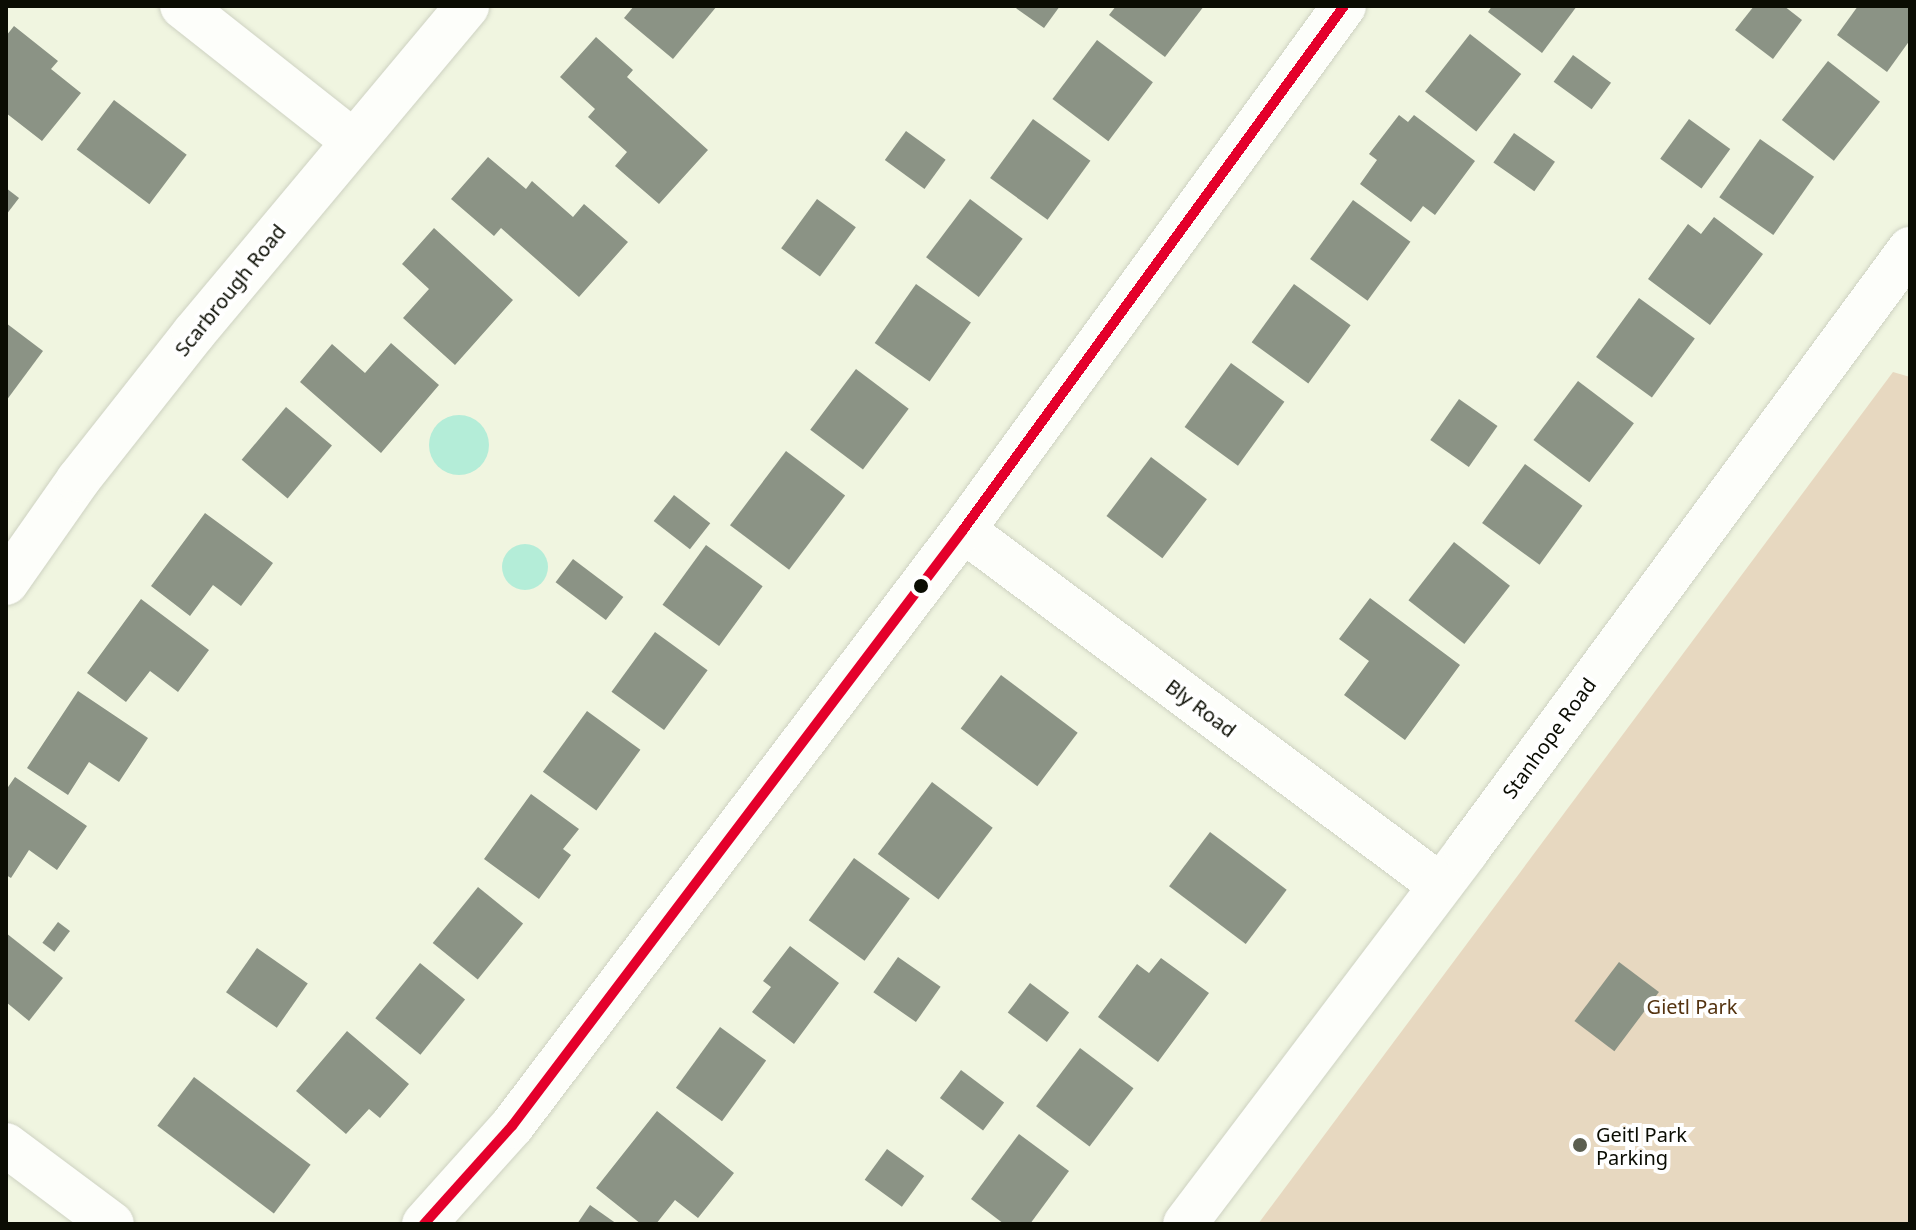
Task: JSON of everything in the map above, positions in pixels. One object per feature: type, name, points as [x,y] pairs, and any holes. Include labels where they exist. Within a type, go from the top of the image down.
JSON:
[{"type":"street","points":[[182,6],[353,141]]},
{"type":"street","name":"Scarbrough Road","points":[[6,583],[78,480],[353,141],[467,6]]},
{"type":"street","points":[[424,1224],[512,1126],[963,530],[1344,6]]},
{"type":"street","name":"Stanhope Road","points":[[1185,1224],[1910,249]]},
{"type":"street","name":"Bly Road","points":[[963,530],[1440,885]]},
{"type":"street","points":[[6,1145],[112,1224]]},
{"type":"green space","name":"Gietl Park","points":[[1893,372],[1910,377],[1910,1224],[1258,1224]]},
{"type":"shaded area","points":[[459,415],[471,417],[480,424],[487,433],[487,457],[480,466],[471,473],[459,475],[447,473],[438,466],[431,457],[429,445],[431,433],[438,424],[447,417]]},
{"type":"shaded area","points":[[525,544],[542,550],[548,567],[542,584],[525,590],[508,584],[502,567],[508,550]]},
{"type":"building","points":[[634,6],[717,6],[673,59],[624,18]]},
{"type":"building","points":[[1013,6],[1060,6],[1044,28]]},
{"type":"building","points":[[1116,6],[1204,6],[1165,57],[1109,15]]},
{"type":"building","points":[[1492,6],[1577,6],[1542,53],[1488,12]]},
{"type":"building","points":[[1754,6],[1784,6],[1802,20],[1773,59],[1735,30]]},
{"type":"building","points":[[1858,6],[1910,6],[1910,40],[1887,72],[1837,35]]},
{"type":"building","points":[[14,26],[58,61],[51,69],[81,93],[42,141],[6,113],[6,36]]},
{"type":"building","points":[[1470,34],[1521,74],[1476,132],[1425,92]]},
{"type":"building","points":[[596,37],[633,70],[627,77],[708,150],[659,204],[615,166],[627,152],[588,117],[595,109],[560,77]]},
{"type":"building","points":[[1097,40],[1153,82],[1108,141],[1052,99]]},
{"type":"building","points":[[1573,55],[1611,83],[1592,109],[1554,82]]},
{"type":"building","points":[[1828,61],[1880,102],[1834,161],[1782,120]]},
{"type":"building","points":[[114,100],[187,155],[149,204],[77,150]]},
{"type":"building","points":[[1399,115],[1408,122],[1414,115],[1475,161],[1435,215],[1423,206],[1411,222],[1360,184],[1377,160],[1369,154]]},
{"type":"building","points":[[1033,119],[1090,161],[1048,220],[990,178]]},
{"type":"building","points":[[1689,119],[1730,149],[1701,189],[1660,159]]},
{"type":"building","points":[[906,131],[946,160],[924,189],[885,160]]},
{"type":"building","points":[[1514,133],[1555,162],[1534,191],[1493,162]]},
{"type":"building","points":[[1760,139],[1814,177],[1773,235],[1719,197]]},
{"type":"building","points":[[488,157],[526,189],[532,181],[573,217],[584,204],[628,242],[579,297],[501,228],[494,236],[451,199]]},
{"type":"building","points":[[6,188],[19,198],[6,215]]},
{"type":"building","points":[[817,199],[856,227],[820,277],[781,248]]},
{"type":"building","points":[[970,199],[1023,239],[979,297],[926,257]]},
{"type":"building","points":[[1353,200],[1410,242],[1368,301],[1310,259]]},
{"type":"building","points":[[1714,217],[1763,254],[1710,325],[1648,279],[1688,224],[1701,234]]},
{"type":"building","points":[[434,228],[513,300],[455,365],[403,318],[429,289],[402,264]]},
{"type":"building","points":[[916,284],[971,322],[930,381],[875,343]]},
{"type":"building","points":[[1294,284],[1351,325],[1308,383],[1252,342]]},
{"type":"building","points":[[1639,298],[1695,339],[1652,398],[1596,357]]},
{"type":"building","points":[[6,323],[43,351],[6,401]]},
{"type":"building","points":[[391,343],[439,385],[381,453],[300,382],[332,344],[365,373]]},
{"type":"building","points":[[1231,363],[1284,402],[1238,466],[1185,427]]},
{"type":"building","points":[[856,369],[909,409],[863,469],[810,430]]},
{"type":"building","points":[[1578,381],[1634,423],[1589,482],[1533,440]]},
{"type":"building","points":[[1459,399],[1498,426],[1469,467],[1430,440]]},
{"type":"building","points":[[286,407],[332,446],[288,498],[242,460]]},
{"type":"building","points":[[786,451],[845,496],[789,570],[730,525]]},
{"type":"building","points":[[1151,457],[1207,499],[1162,558],[1106,516]]},
{"type":"building","points":[[1525,464],[1582,506],[1540,565],[1482,523]]},
{"type":"building","points":[[674,495],[710,523],[690,549],[654,521]]},
{"type":"building","points":[[205,513],[273,563],[241,606],[213,585],[190,616],[151,586]]},
{"type":"building","points":[[1454,542],[1510,586],[1464,644],[1408,600]]},
{"type":"building","points":[[706,545],[763,586],[719,646],[663,605]]},
{"type":"building","points":[[573,559],[623,597],[606,620],[556,582]]},
{"type":"building","points":[[1370,598],[1460,665],[1405,740],[1344,695],[1369,661],[1339,639]]},
{"type":"building","points":[[141,599],[209,650],[178,692],[150,671],[126,702],[87,673]]},
{"type":"building","points":[[655,632],[708,670],[664,730],[612,692]]},
{"type":"building","points":[[1001,675],[1078,733],[1037,786],[961,729]]},
{"type":"building","points":[[78,691],[148,738],[119,782],[89,762],[68,795],[27,768]]},
{"type":"building","points":[[587,711],[640,750],[596,810],[543,772]]},
{"type":"building","points":[[15,777],[87,826],[57,870],[29,850],[11,878],[6,875],[6,790]]},
{"type":"building","points":[[932,782],[993,828],[939,900],[878,854]]},
{"type":"building","points":[[531,794],[579,829],[563,849],[571,855],[539,899],[484,859]]},
{"type":"building","points":[[1210,832],[1287,890],[1246,944],[1169,886]]},
{"type":"building","points":[[854,858],[910,899],[865,961],[809,920]]},
{"type":"building","points":[[478,887],[523,924],[478,979],[433,943]]},
{"type":"building","points":[[58,922],[70,931],[54,952],[42,943]]},
{"type":"building","points":[[6,933],[63,978],[29,1021],[6,1002]]},
{"type":"building","points":[[790,946],[839,983],[794,1044],[752,1012],[771,987],[763,981]]},
{"type":"building","points":[[257,948],[308,984],[277,1028],[226,992]]},
{"type":"building","points":[[898,957],[941,987],[916,1022],[873,992]]},
{"type":"building","points":[[1161,958],[1209,993],[1158,1062],[1098,1017],[1137,964],[1149,973]]},
{"type":"building","points":[[1619,962],[1659,992],[1614,1051],[1574,1021]]},
{"type":"building","points":[[420,963],[465,1000],[420,1055],[375,1018]]},
{"type":"building","points":[[1030,983],[1069,1012],[1047,1042],[1008,1013]]},
{"type":"building","points":[[720,1027],[766,1061],[722,1121],[676,1088]]},
{"type":"building","points":[[347,1031],[409,1084],[380,1118],[369,1109],[346,1134],[296,1091]]},
{"type":"building","points":[[1080,1048],[1134,1088],[1090,1147],[1036,1106]]},
{"type":"building","points":[[961,1070],[1004,1102],[983,1130],[940,1098]]},
{"type":"building","points":[[194,1077],[311,1165],[274,1214],[157,1126]]},
{"type":"building","points":[[657,1111],[734,1173],[698,1218],[675,1200],[656,1224],[641,1224],[596,1188]]},
{"type":"building","points":[[1019,1134],[1069,1171],[1030,1224],[1004,1224],[971,1199]]},
{"type":"building","points":[[887,1149],[924,1176],[902,1207],[865,1180]]},
{"type":"building","points":[[590,1205],[617,1224],[577,1224]]},
{"type":"transit line","points":[[424,1224],[512,1126],[963,530],[1344,6]]},
{"type":"place","name":"Geitl Park Parking","points":[[1580,1145]]}]
